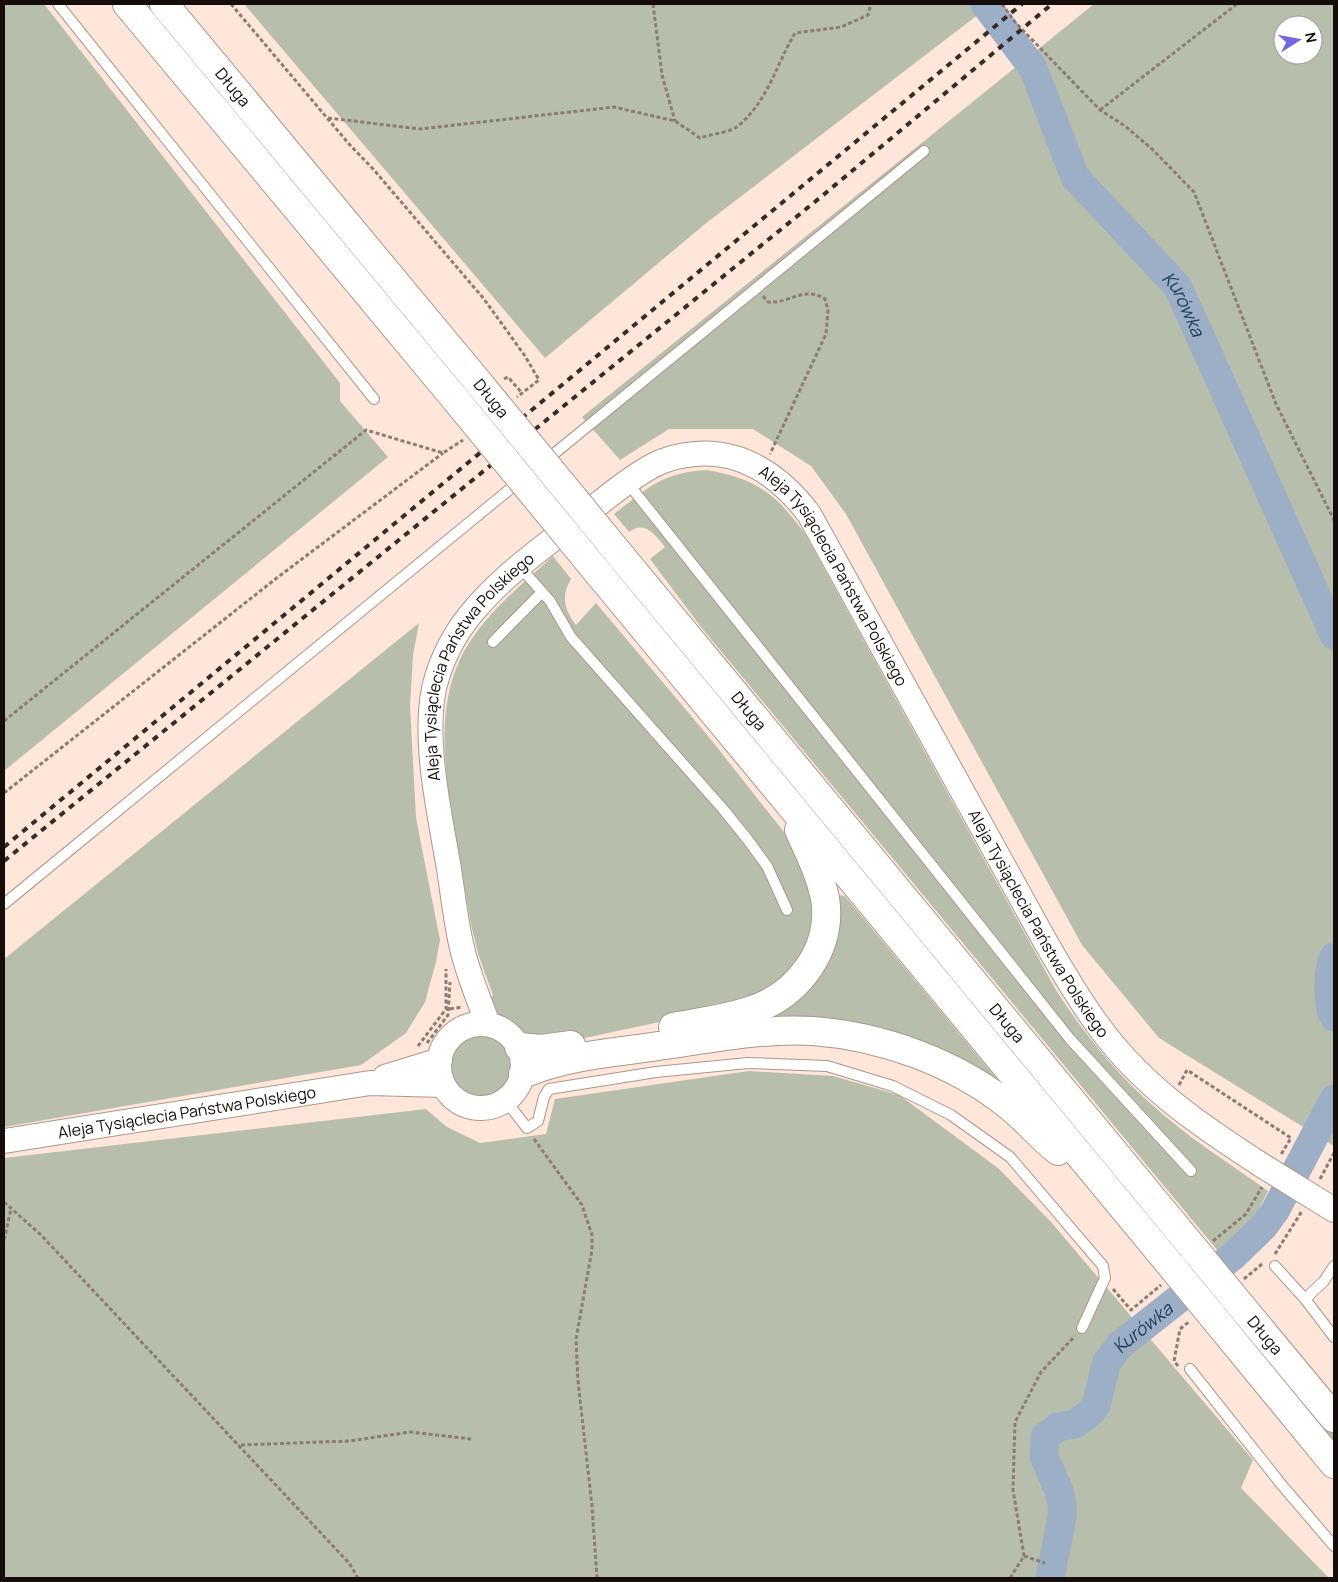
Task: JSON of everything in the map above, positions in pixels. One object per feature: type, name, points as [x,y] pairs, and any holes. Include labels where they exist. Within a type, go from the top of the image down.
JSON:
[{"type":"highway","name":"Długa","points":[[127,4],[783,797]]},
{"type":"highway","name":"Długa","points":[[164,4],[1195,1250],[1236,1288],[1334,1418]]},
{"type":"highway","points":[[519,1047],[541,1049],[592,1043],[738,1014],[765,1005],[790,991],[806,973],[813,961],[822,936],[826,907],[817,871],[783,797]]},
{"type":"highway","points":[[783,797],[1172,1268],[1202,1315],[1334,1464]]},
{"type":"highway","points":[[523,1074],[546,1066],[584,1058],[736,1036],[813,1032],[866,1039],[917,1055],[951,1069],[982,1088],[1008,1106],[1113,1197]]},
{"type":"street","name":"Aleja Tysiąclecia Państwa Polskiego","points":[[461,1029],[463,1021],[462,948],[435,779],[431,733],[434,689],[444,658],[464,624],[486,597],[520,567],[627,482],[657,464],[695,454],[738,459],[763,470],[790,490],[813,521],[1045,941],[1088,1011],[1134,1068],[1167,1099],[1209,1131],[1334,1210]]},
{"type":"street","name":"Aleja Tysiąclecia Państwa Polskiego","points":[[462,948],[488,1024]]},
{"type":"street","points":[[488,1024],[506,1032],[519,1047],[523,1060],[523,1074],[517,1089],[506,1101],[487,1108],[466,1106],[449,1094],[443,1085],[440,1073],[440,1060],[443,1048],[450,1037],[461,1029],[474,1025],[488,1024]]},
{"type":"street","name":"Aleja Tysiąclecia Państwa Polskiego","points":[[4,1141],[370,1083],[440,1060]]},
{"type":"street","name":"Aleja Tysiąclecia Państwa Polskiego","points":[[370,1083],[443,1085]]},
{"type":"lane","points":[[58,4],[374,399]]},
{"type":"lane","points":[[4,904],[924,151]]},
{"type":"lane","points":[[627,482],[1070,1039],[1191,1171]]},
{"type":"lane","points":[[520,567],[550,601],[570,637],[723,809],[748,840],[767,866],[787,910]]},
{"type":"lane","points":[[494,642],[542,592]]},
{"type":"lane","points":[[506,1101],[527,1128],[538,1121],[544,1097],[549,1089],[656,1072],[748,1064],[827,1066],[893,1086],[951,1115],[1010,1157],[1103,1266],[1105,1278],[1082,1328]]},
{"type":"lane","points":[[1273,1261],[1334,1337]]},
{"type":"lane","points":[[1305,1299],[1324,1281],[1334,1266]]},
{"type":"lane","points":[[1185,1369],[1334,1546]]},
{"type":"path","points":[[231,4],[484,299],[525,356],[539,380],[514,399]]},
{"type":"path","points":[[653,4],[662,75],[675,121]]},
{"type":"path","points":[[327,118],[420,129],[614,106],[675,121],[700,138],[736,127],[768,91],[782,54],[795,33],[841,27],[868,15],[871,4]]},
{"type":"path","points":[[1002,4],[1015,22],[1100,110],[1125,126],[1152,149],[1194,192],[1276,404],[1334,520]]},
{"type":"path","points":[[1100,110],[1237,4]]},
{"type":"path","points":[[756,288],[768,302],[778,303],[805,293],[816,293],[825,298],[828,310],[826,334],[763,470]]},
{"type":"path","points":[[508,377],[522,393]]},
{"type":"path","points":[[4,721],[366,430],[443,453]]},
{"type":"path","points":[[4,794],[270,583],[470,434]]},
{"type":"path","points":[[1177,1087],[1187,1070],[1291,1138]]},
{"type":"path","points":[[527,1128],[582,1205],[592,1234],[592,1250],[576,1339],[578,1381],[592,1506],[597,1578]]},
{"type":"path","points":[[1334,1153],[1331,1160],[1334,1162]]},
{"type":"path","points":[[4,1202],[41,1235],[240,1445],[349,1563],[358,1578]]},
{"type":"path","points":[[4,1240],[11,1209]]},
{"type":"path","points":[[1273,1261],[1279,1251]]},
{"type":"path","points":[[1236,1288],[1264,1263]]},
{"type":"path","points":[[1185,1369],[1174,1361],[1180,1329],[1202,1315]]},
{"type":"path","points":[[1011,1578],[1024,1556],[1013,1490],[1015,1422],[1041,1372],[1082,1328]]},
{"type":"path","points":[[240,1445],[350,1441],[410,1432],[471,1440]]},
{"type":"path","points":[[1024,1556],[1045,1563]]},
{"type":"green space","points":[[4,4],[44,4],[340,383],[340,401],[388,457],[4,771]]},
{"type":"green space","points":[[244,4],[992,4],[705,224],[545,358]]},
{"type":"green space","points":[[1094,4],[1334,4],[1334,1146],[1159,1038],[1082,945],[846,514],[811,466],[753,429],[669,429],[620,460],[582,417]]},
{"type":"green space","points":[[706,470],[738,478],[752,483],[763,490],[784,508],[805,534],[1056,990],[1088,1036],[1124,1078],[1165,1116],[1194,1139],[1268,1191],[1257,1213],[1218,1251],[701,627],[650,559],[665,547],[645,528],[629,532],[614,514],[646,489],[666,478],[677,474]]},
{"type":"green space","points":[[553,556],[571,579],[566,591],[565,602],[576,625],[596,603],[708,736],[788,837],[815,903],[809,946],[773,990],[678,1018],[580,1039],[517,1036],[494,1019],[488,1003],[493,995],[479,955],[468,910],[451,808],[445,757],[447,706],[452,681],[461,657],[479,628],[514,591]]},
{"type":"green space","points":[[419,623],[413,655],[410,706],[416,818],[440,940],[425,1002],[406,1033],[361,1065],[4,1127],[4,959]]},
{"type":"green space","points":[[837,895],[845,896],[1010,1095],[869,1032],[530,1055],[766,1015]]},
{"type":"green space","points":[[481,1033],[494,1036],[505,1043],[512,1054],[515,1067],[512,1080],[505,1091],[494,1098],[481,1101],[468,1098],[457,1091],[450,1080],[447,1067],[450,1054],[457,1043],[468,1036]]},
{"type":"green space","points":[[749,1071],[833,1076],[899,1095],[998,1168],[1051,1222],[1253,1460],[1241,1488],[1329,1578],[4,1578],[4,1158],[426,1109],[447,1127],[480,1143],[546,1134],[555,1099]]},
{"type":"green space","points":[[1225,1303],[1334,1433],[1334,1448],[1220,1308]]},
{"type":"waterway","name":"Kurówka","points":[[985,4],[1033,68],[1075,177],[1178,287],[1334,635]]},
{"type":"waterway","name":"Kurówka","points":[[1334,957],[1330,970],[1329,987],[1330,1004],[1334,1017]]},
{"type":"waterway","name":"Kurówka","points":[[1050,1578],[1062,1517],[1062,1505],[1059,1491],[1044,1456],[1045,1437],[1058,1427],[1075,1424],[1089,1414],[1096,1405],[1107,1362],[1120,1345],[1233,1256],[1264,1226],[1275,1211],[1334,1099]]},
{"type":"railway","points":[[4,847],[1022,4]]},
{"type":"railway","points":[[4,861],[822,196],[1052,4]]}]
